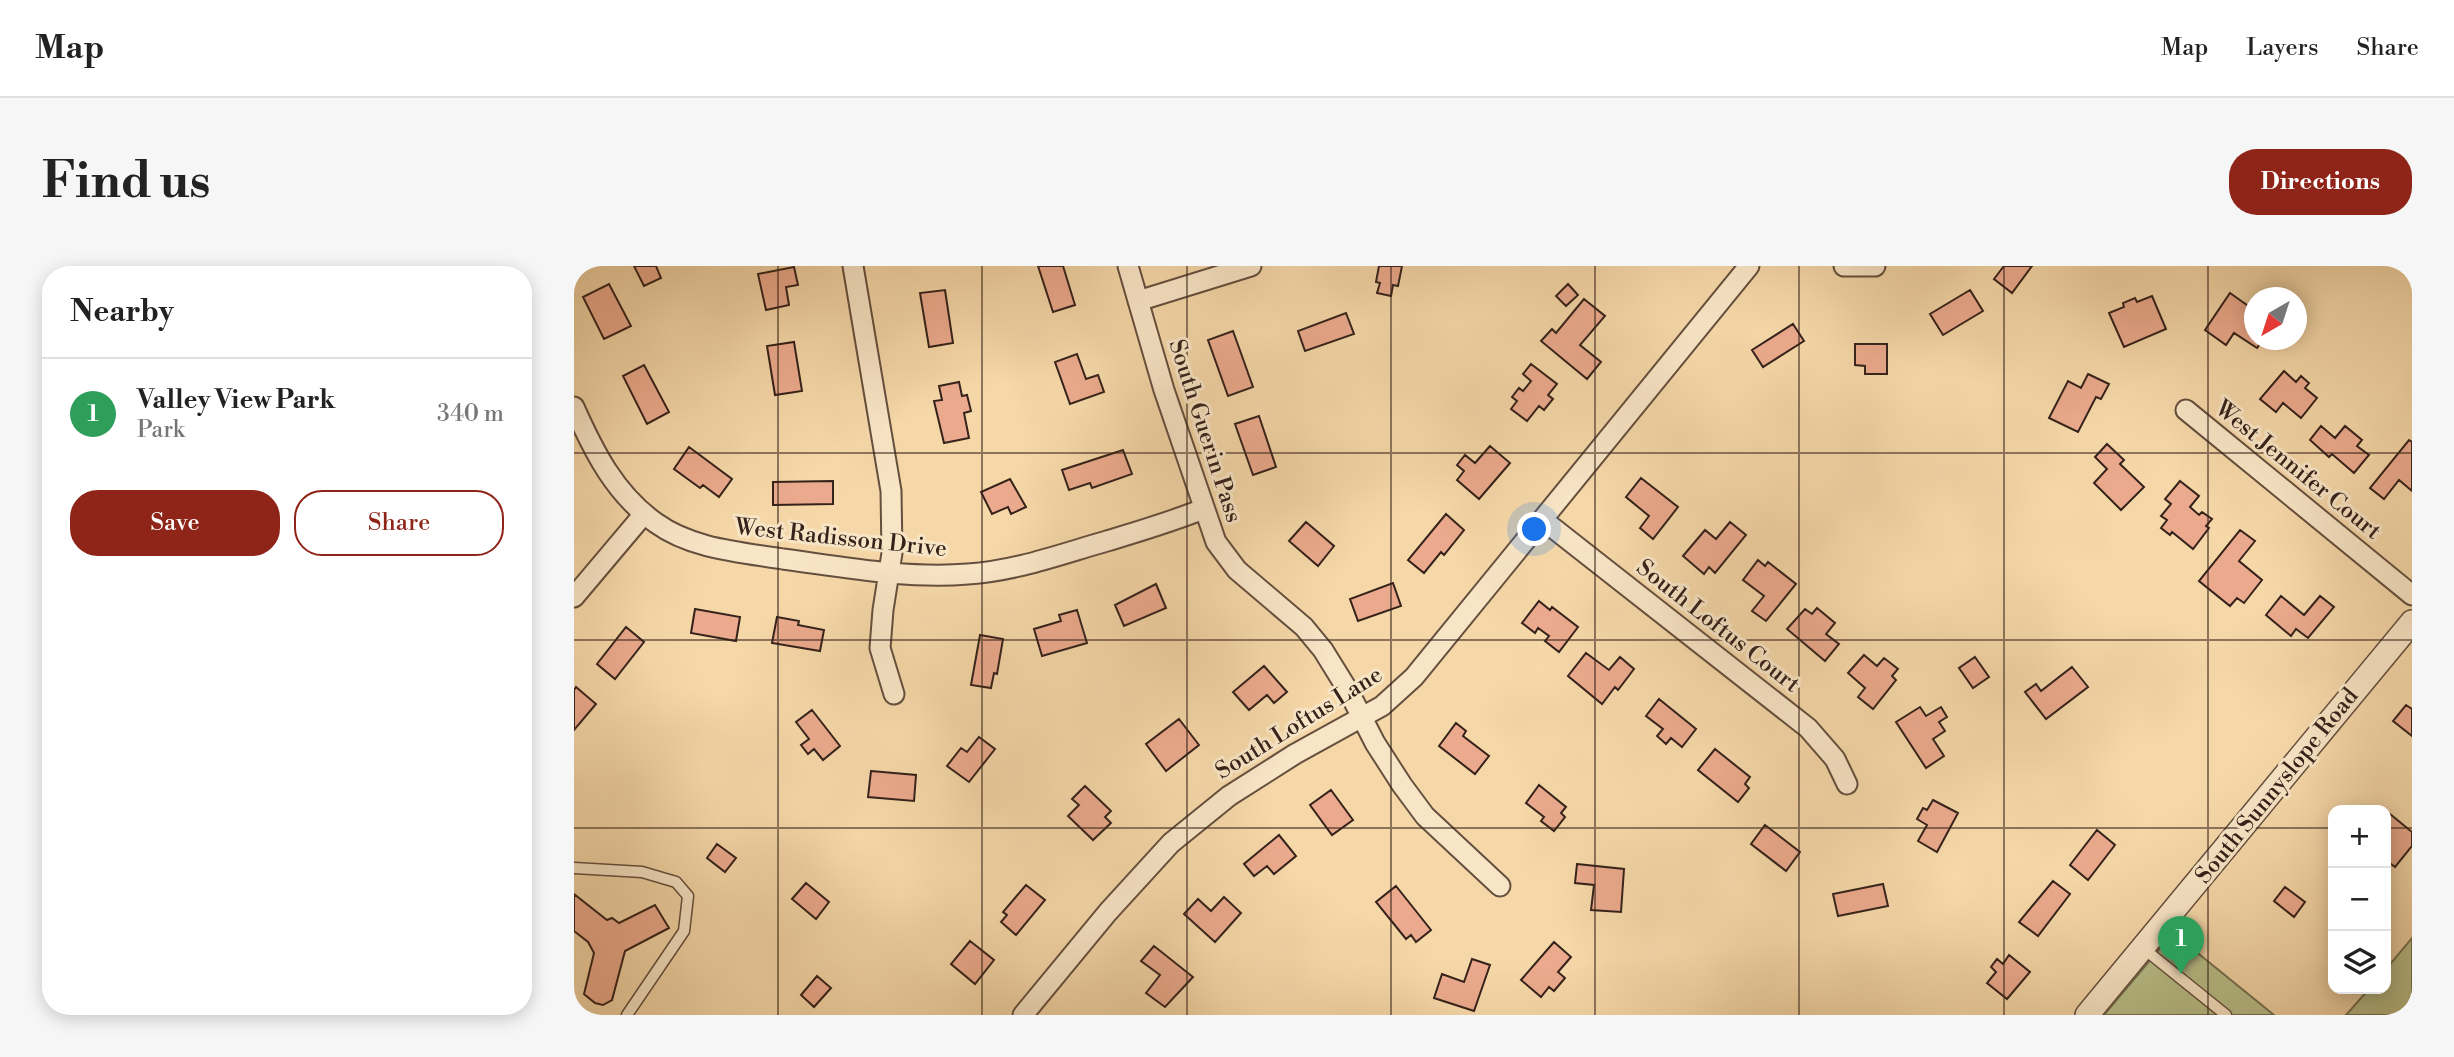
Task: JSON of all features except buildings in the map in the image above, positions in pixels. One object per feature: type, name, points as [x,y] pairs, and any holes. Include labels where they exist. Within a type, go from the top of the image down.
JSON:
[{"type":"street","points":[[853,266],[867,335],[891,491],[893,530],[880,648],[894,694]]},
{"type":"street","name":"South Guerin Pass","points":[[1128,266],[1203,509],[1224,556],[1304,627],[1323,650],[1349,692],[1361,718],[1424,816],[1500,886]]},
{"type":"street","points":[[1138,301],[1251,266]]},
{"type":"street","name":"South Loftus Lane","points":[[1023,1015],[1108,912],[1171,843],[1230,796],[1296,754],[1382,706],[1414,677],[1749,266]]},
{"type":"street","points":[[1844,266],[1875,266]]},
{"type":"street","name":"West Radisson Drive","points":[[574,407],[612,481],[632,503],[675,534],[722,550],[890,572],[936,575],[1004,570],[1146,530],[1203,509]]},
{"type":"street","name":"West Jennifer Court","points":[[2186,410],[2412,595]]},
{"type":"street","points":[[574,597],[644,514]]},
{"type":"street","name":"South Loftus Court","points":[[1543,520],[1808,728],[1835,759],[1847,784]]},
{"type":"street","name":"South Sunnyslope Road","points":[[2087,1015],[2412,622]]},
{"type":"lane","points":[[574,868],[642,873],[677,882],[688,896],[684,931],[627,1015]]},
{"type":"lane","points":[[2143,948],[2226,1015]]},
{"type":"green space","points":[[2173,933],[2274,1015],[2104,1015]]},
{"type":"green space","points":[[2412,938],[2412,1015],[2346,1015],[2365,994],[2391,994],[2391,963]]},
{"type":"place","name":"Valley View Park","points":[[2181,974]]}]
